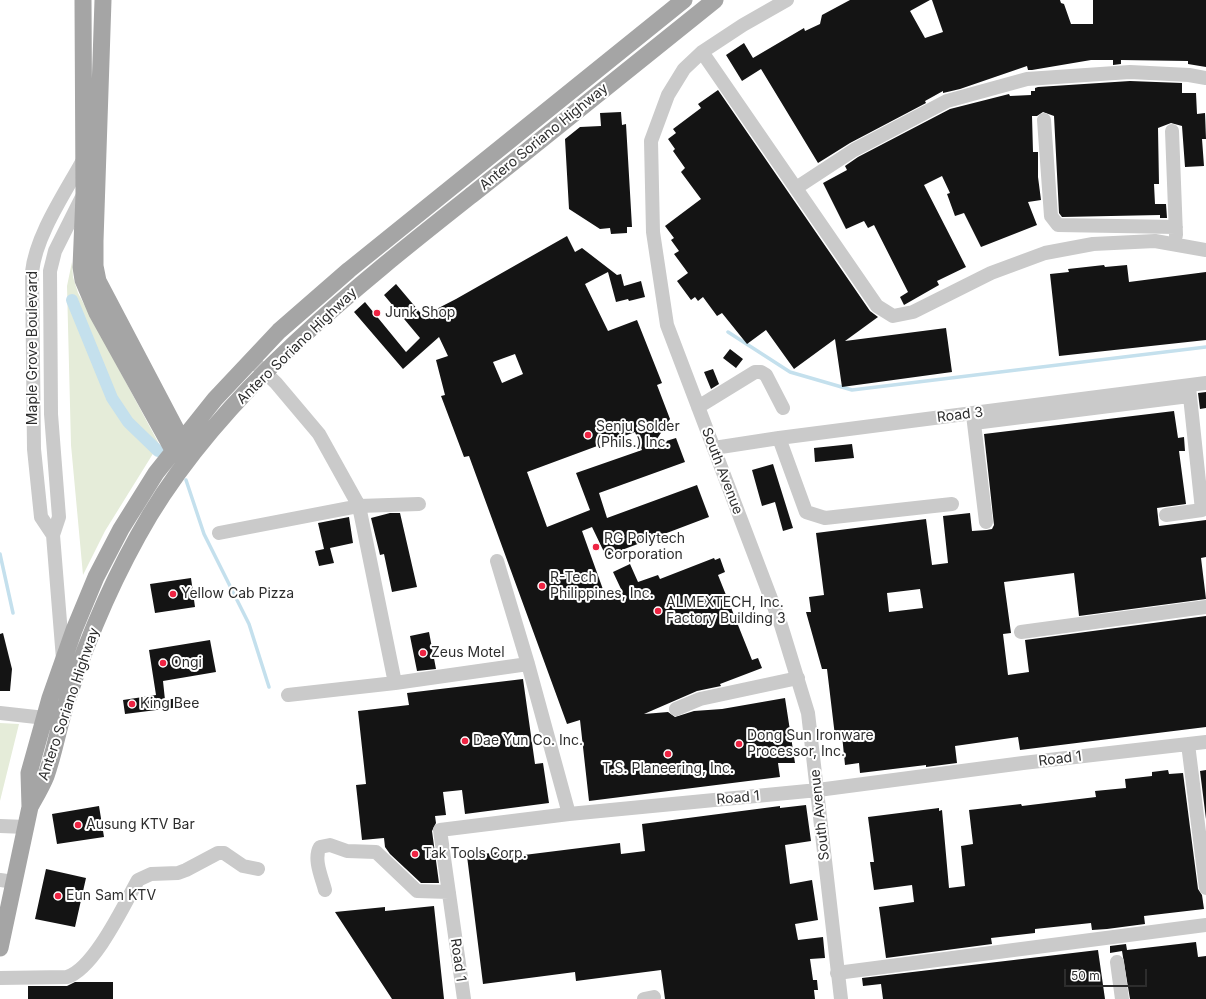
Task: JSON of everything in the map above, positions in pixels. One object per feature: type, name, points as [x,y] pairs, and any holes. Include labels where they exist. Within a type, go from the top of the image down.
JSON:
[{"type":"main road","name":"Maple Grove Boulevard","points":[[83,0],[90,161]]},
{"type":"main road","name":"Maple Grove Boulevard","points":[[90,161],[103,0]]},
{"type":"main road","name":"Antero Soriano Highway","points":[[0,948],[7,881],[26,827],[30,807],[29,773],[44,718],[63,661],[88,596],[111,547],[148,484],[177,444],[251,359],[279,331],[349,270],[684,0]]},
{"type":"main road","name":"Antero Soriano Highway","points":[[30,807],[46,777],[61,719],[86,648],[114,582],[152,511],[188,461],[219,422],[266,373],[372,275],[715,0]]},
{"type":"main road","points":[[90,161],[84,195],[81,267],[85,286],[103,324],[188,461]]},
{"type":"main road","points":[[90,161],[96,275],[177,444]]},
{"type":"street","name":"South Avenue","points":[[787,0],[743,25],[702,52],[684,69],[668,94],[651,141],[653,232],[667,325],[781,625],[808,713],[841,999]]},
{"type":"street","points":[[702,52],[877,306],[892,316],[913,312],[990,273],[1045,253],[1093,244],[1155,241],[1206,250]]},
{"type":"street","points":[[796,188],[854,150],[947,101],[1027,79],[1130,72],[1189,75],[1206,78]]},
{"type":"street","points":[[1044,120],[1051,216],[1058,225],[1176,227]]},
{"type":"street","points":[[1172,131],[1177,245]]},
{"type":"street","name":"Maple Grove Boulevard","points":[[53,535],[41,517],[34,449],[32,272],[34,257],[42,236],[90,161]]},
{"type":"street","name":"Maple Grove Boulevard","points":[[63,661],[53,535],[59,518],[51,414],[50,271],[55,251],[84,195]]},
{"type":"street","points":[[251,359],[266,373],[319,434],[359,506],[395,683]]},
{"type":"street","points":[[698,407],[755,372],[761,372],[766,375],[784,408]]},
{"type":"street","name":"Road 3","points":[[714,448],[779,438],[973,418],[1189,390],[1206,383]]},
{"type":"street","points":[[1166,515],[1202,510],[1189,390]]},
{"type":"street","points":[[973,418],[986,522]]},
{"type":"street","points":[[779,438],[806,512],[825,518],[952,504]]},
{"type":"street","points":[[219,533],[359,506],[419,504]]},
{"type":"street","points":[[497,561],[528,664],[569,814]]},
{"type":"street","points":[[1022,632],[1206,607]]},
{"type":"street","points":[[288,695],[395,683],[528,664]]},
{"type":"street","points":[[676,709],[700,700],[798,678]]},
{"type":"street","points":[[0,713],[61,719]]},
{"type":"street","name":"Road 1","points":[[464,999],[440,830],[569,814],[818,790],[1023,763],[1206,742]]},
{"type":"street","points":[[1188,744],[1206,888]]},
{"type":"street","points":[[0,826],[26,827]]},
{"type":"street","points":[[325,890],[317,856],[320,847],[330,845],[347,851],[376,852],[417,891],[449,892]]},
{"type":"street","points":[[0,978],[60,977],[73,975],[93,958],[138,880],[151,874],[178,873],[218,853],[224,854],[243,866],[258,869]]},
{"type":"street","points":[[837,973],[1206,925]]},
{"type":"street","points":[[1117,962],[1122,999]]},
{"type":"green space","points":[[72,262],[73,277],[78,293],[159,444],[105,531],[83,575],[71,445],[67,286]]},
{"type":"green space","points":[[0,723],[19,724],[0,801]]},
{"type":"building","points":[[850,0],[930,0],[910,11],[925,38],[943,32],[932,0],[1060,0],[1061,3],[1064,4],[1071,24],[1093,24],[1093,0],[1206,0],[1206,67],[1188,64],[1188,61],[1121,60],[1121,64],[1113,65],[1113,60],[1091,60],[1032,70],[1028,70],[1027,66],[960,89],[943,93],[943,91],[925,101],[926,103],[850,143],[818,163],[761,69],[742,81],[726,55],[744,43],[753,58],[804,28],[805,31],[820,24],[822,15]]},
{"type":"building","points":[[1130,81],[1182,83],[1182,93],[1196,93],[1197,114],[1205,113],[1206,139],[1202,139],[1204,166],[1185,167],[1182,126],[1171,123],[1158,128],[1159,184],[1154,184],[1155,204],[1166,204],[1167,218],[1160,218],[1160,215],[1062,217],[1059,213],[1054,116],[1043,112],[1037,116],[1032,116],[1033,152],[1038,152],[1038,177],[1041,200],[1028,202],[1037,225],[981,247],[964,213],[955,216],[947,194],[950,193],[942,176],[924,185],[966,267],[937,281],[939,285],[904,305],[900,297],[908,292],[874,225],[868,228],[864,221],[846,229],[823,183],[847,170],[845,166],[858,157],[950,109],[1009,94],[1010,96],[1031,95],[1031,91],[1035,91],[1035,88],[1038,87]]},
{"type":"building","points":[[718,90],[870,311],[878,317],[845,341],[946,328],[952,372],[842,387],[835,339],[794,369],[766,330],[747,344],[722,313],[717,316],[703,297],[698,301],[695,297],[691,300],[677,281],[688,273],[674,254],[679,251],[671,240],[674,238],[665,226],[701,199],[681,172],[685,168],[673,151],[675,149],[668,139],[676,133],[673,129],[701,108],[698,104]]},
{"type":"building","points":[[621,112],[622,125],[626,124],[632,227],[627,227],[627,233],[611,234],[610,228],[600,229],[569,209],[565,139],[580,127],[601,126],[600,113]]},
{"type":"building","points":[[567,236],[575,252],[582,248],[617,275],[621,274],[624,286],[641,281],[645,297],[629,301],[628,299],[616,302],[608,272],[585,284],[608,331],[637,320],[662,383],[657,385],[670,419],[653,445],[676,438],[685,462],[599,493],[607,518],[697,485],[709,517],[606,556],[592,527],[582,531],[605,595],[621,589],[613,572],[630,564],[638,582],[658,575],[660,579],[714,558],[715,560],[720,558],[725,572],[718,575],[752,660],[758,658],[762,668],[720,684],[721,686],[697,691],[644,714],[668,712],[675,717],[694,711],[722,709],[785,698],[795,763],[778,763],[780,777],[589,801],[580,720],[567,724],[469,456],[464,457],[441,396],[445,395],[436,360],[448,356],[439,337],[403,369],[354,312],[365,302],[406,352],[420,338],[384,295],[396,284],[423,316]],"holes":[[[515,354],[523,374],[502,383],[493,362]],[[635,432],[642,450],[576,473],[590,510],[547,527],[527,472]]]},
{"type":"building","points":[[1104,265],[1105,267],[1127,265],[1129,282],[1206,272],[1206,340],[1059,356],[1050,274],[1069,272],[1068,269]]},
{"type":"building","points":[[730,349],[743,359],[736,368],[723,358]]},
{"type":"building","points":[[713,369],[719,384],[711,389],[704,372]]},
{"type":"building","points":[[1206,392],[1206,408],[1200,409],[1198,393]]},
{"type":"building","points":[[1174,411],[1178,438],[1184,437],[1185,451],[1179,451],[1186,504],[1157,508],[1159,526],[1206,520],[1206,557],[1201,558],[1206,599],[1079,616],[1074,573],[1004,582],[1011,633],[1003,634],[1008,675],[1029,672],[1025,640],[1206,616],[1206,727],[1020,750],[1018,737],[955,746],[957,763],[926,767],[926,765],[860,773],[859,763],[845,765],[842,735],[835,736],[827,669],[822,669],[806,612],[811,612],[809,597],[824,595],[816,533],[926,519],[932,565],[948,563],[943,516],[970,513],[972,531],[992,529],[994,525],[984,434]],"holes":[[[920,589],[923,608],[889,612],[887,593]]]},
{"type":"building","points":[[852,444],[854,458],[815,462],[814,448]]},
{"type":"building","points":[[773,464],[793,528],[783,531],[775,502],[762,506],[752,470]]},
{"type":"building","points":[[390,513],[400,513],[417,587],[392,592],[384,554],[380,555],[371,518]]},
{"type":"building","points":[[349,517],[353,543],[330,548],[334,563],[319,566],[315,551],[324,549],[318,523]]},
{"type":"building","name":"Yellow Cab Pizza","points":[[191,578],[195,607],[155,613],[150,584]]},
{"type":"building","name":"Zeus Motel","points":[[429,632],[436,669],[417,671],[410,636]]},
{"type":"building","points":[[3,633],[12,669],[10,691],[0,691],[0,634]]},
{"type":"building","points":[[210,640],[216,672],[163,681],[165,700],[179,698],[180,707],[125,714],[123,700],[156,695],[149,650]]},
{"type":"building","points":[[523,679],[535,764],[543,763],[549,803],[465,814],[462,790],[443,792],[446,815],[435,816],[436,823],[432,831],[439,883],[421,883],[390,854],[385,847],[384,838],[362,840],[356,785],[366,784],[358,711],[409,705],[407,693]]},
{"type":"building","points":[[1168,770],[1169,774],[1183,773],[1198,889],[1202,895],[1204,909],[1144,916],[1145,924],[1107,929],[1092,930],[1091,923],[1035,929],[1035,933],[991,938],[992,944],[886,958],[879,907],[914,902],[912,885],[874,890],[870,862],[874,862],[868,817],[939,808],[939,811],[942,810],[949,888],[965,886],[961,846],[973,844],[969,810],[1021,804],[1022,806],[1096,797],[1095,791],[1126,788],[1125,779],[1152,776],[1152,772]]},
{"type":"building","points":[[1206,770],[1206,819],[1200,771]]},
{"type":"building","points":[[806,805],[811,841],[785,845],[790,884],[812,880],[818,920],[795,924],[798,940],[823,937],[825,958],[810,959],[813,980],[817,980],[818,990],[814,990],[815,999],[665,999],[661,970],[576,981],[575,972],[483,984],[467,856],[499,852],[500,858],[620,843],[621,854],[645,851],[642,824],[780,806],[780,808]]},
{"type":"building","name":"Ausung KTV Bar","points":[[99,806],[104,837],[57,844],[52,814]]},
{"type":"building","points":[[46,869],[86,878],[75,927],[35,919]]},
{"type":"building","points":[[434,906],[444,999],[392,999],[335,912],[385,907],[385,911]]},
{"type":"building","points":[[1196,942],[1198,957],[1206,956],[1206,999],[1130,999],[1122,951],[1110,953],[1110,946],[1126,944],[1127,950]]},
{"type":"building","points":[[1098,950],[1105,999],[883,999],[881,984],[863,986],[862,978]]},
{"type":"building","points":[[75,982],[113,982],[113,999],[28,999],[28,986],[67,986]]},
{"type":"waterway","points":[[72,300],[112,398],[128,422],[158,451]]},
{"type":"waterway","points":[[728,332],[790,372],[852,390],[1206,347]]},
{"type":"waterway","points":[[186,480],[204,534],[249,624],[269,687]]},
{"type":"waterway","points":[[0,554],[13,613]]},
{"type":"place","name":"Junk Shop","points":[[377,313]]},
{"type":"place","name":"Senju Solder (Phils.) Inc.","points":[[588,435]]},
{"type":"place","name":"RG Polytech Corporation","points":[[596,547]]},
{"type":"place","name":"R-Tech Philippines, Inc.","points":[[542,586]]},
{"type":"place","name":"Yellow Cab Pizza","points":[[173,594]]},
{"type":"place","name":"ALMEXTECH, Inc. Factory Building 3","points":[[658,611]]},
{"type":"place","name":"Zeus Motel","points":[[423,653]]},
{"type":"place","name":"Ongi","points":[[163,663]]},
{"type":"place","name":"King Bee","points":[[132,704]]},
{"type":"place","name":"Dae Yun Co. Inc.","points":[[465,741]]},
{"type":"place","name":"Dong Sun Ironware Processor, Inc.","points":[[739,744]]},
{"type":"place","name":"T.S. Planeering, Inc.","points":[[668,754]]},
{"type":"place","name":"Ausung KTV Bar","points":[[78,825]]},
{"type":"place","name":"Tak Tools Corp.","points":[[415,854]]},
{"type":"place","name":"Eun Sam KTV","points":[[58,896]]}]
